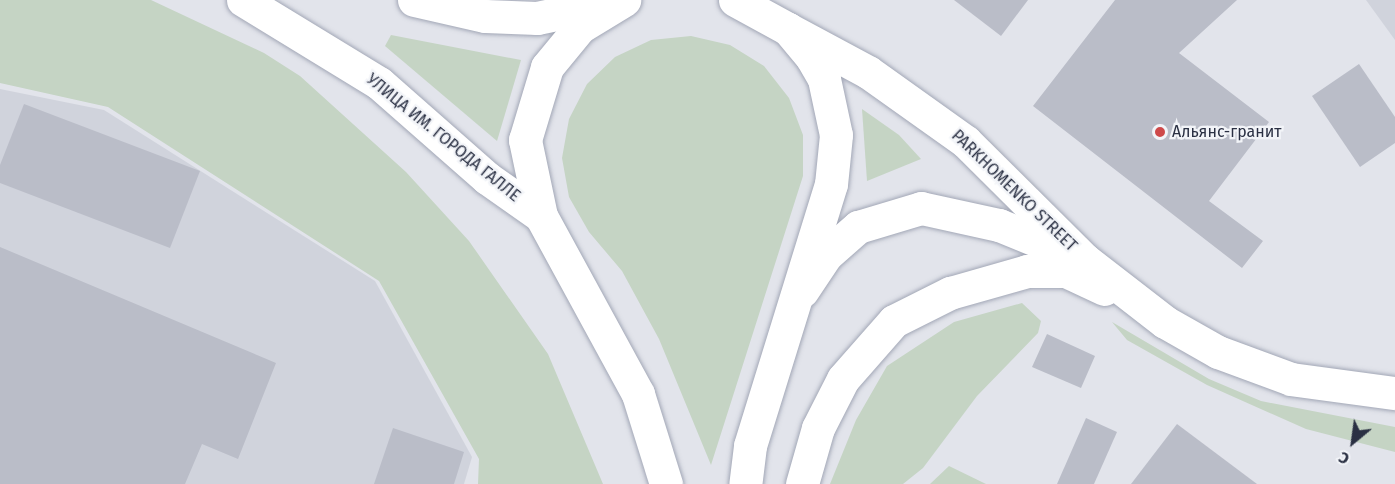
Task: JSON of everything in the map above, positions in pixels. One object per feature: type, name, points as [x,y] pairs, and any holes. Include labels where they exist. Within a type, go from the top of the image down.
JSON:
[{"type":"main road","name":"УЛИЦА ИМ. ГОРОДА ГАЛЛЕ","points":[[243,0],[379,83],[487,178],[541,216],[638,394],[666,484]]},
{"type":"main road","points":[[414,0],[484,16],[537,18],[624,0]]},
{"type":"main road","points":[[541,216],[525,140],[543,75],[580,27],[624,0]]},
{"type":"main road","name":"PARKHOMENKO STREET","points":[[735,0],[868,72],[966,142],[1086,260],[1165,322],[1218,352],[1291,379],[1395,393]]},
{"type":"main road","points":[[745,484],[750,446],[791,308],[815,242],[836,135],[824,79],[788,29]]},
{"type":"main road","name":"PARKHOMENKO STREET","points":[[791,308],[826,255],[858,227],[921,208],[999,225],[1086,260]]},
{"type":"main road","points":[[802,484],[819,428],[862,351],[894,321],[950,293],[1027,271],[1066,271],[1165,322]]},
{"type":"shaded area","points":[[1366,0],[1395,0],[1395,40]]},
{"type":"shaded area","points":[[0,89],[104,110],[375,281],[472,457],[464,484],[0,484]]},
{"type":"green space","points":[[0,0],[151,0],[264,53],[300,76],[406,172],[469,241],[548,354],[603,484],[478,484],[479,459],[379,281],[108,107],[0,83]]},
{"type":"green space","points":[[391,35],[521,60],[497,141],[385,46]]},
{"type":"green space","points":[[691,36],[730,45],[764,66],[789,98],[803,135],[803,176],[711,465],[659,339],[622,271],[589,232],[569,197],[562,158],[569,119],[587,84],[615,57],[651,40]]},
{"type":"green space","points":[[862,109],[899,135],[921,159],[867,181]]},
{"type":"green space","points":[[1022,303],[1041,321],[1038,333],[977,396],[923,468],[903,484],[830,484],[856,420],[887,366],[954,322]]},
{"type":"green space","points":[[1112,322],[1209,379],[1261,401],[1395,427],[1395,452],[1306,429],[1207,385],[1127,340]]},
{"type":"green space","points":[[949,466],[986,484],[930,484]]},
{"type":"building","points":[[954,0],[1028,0],[1001,36]]},
{"type":"building","points":[[1115,0],[1237,0],[1179,53],[1269,122],[1209,201],[1263,241],[1242,268],[1033,106]]},
{"type":"building","points":[[1359,64],[1395,117],[1395,143],[1360,167],[1312,96]]},
{"type":"building","points":[[24,104],[200,171],[170,248],[0,183],[0,165]]},
{"type":"building","points":[[0,247],[276,363],[238,459],[202,444],[185,484],[0,484]]},
{"type":"building","points":[[1047,334],[1095,356],[1081,388],[1032,367]]},
{"type":"building","points":[[1086,418],[1117,432],[1094,484],[1057,484]]},
{"type":"building","points":[[1177,424],[1257,484],[1131,484]]},
{"type":"building","points":[[393,428],[464,452],[454,484],[374,484]]},
{"type":"place","name":"Альянс-гранит","points":[[1160,132]]}]
